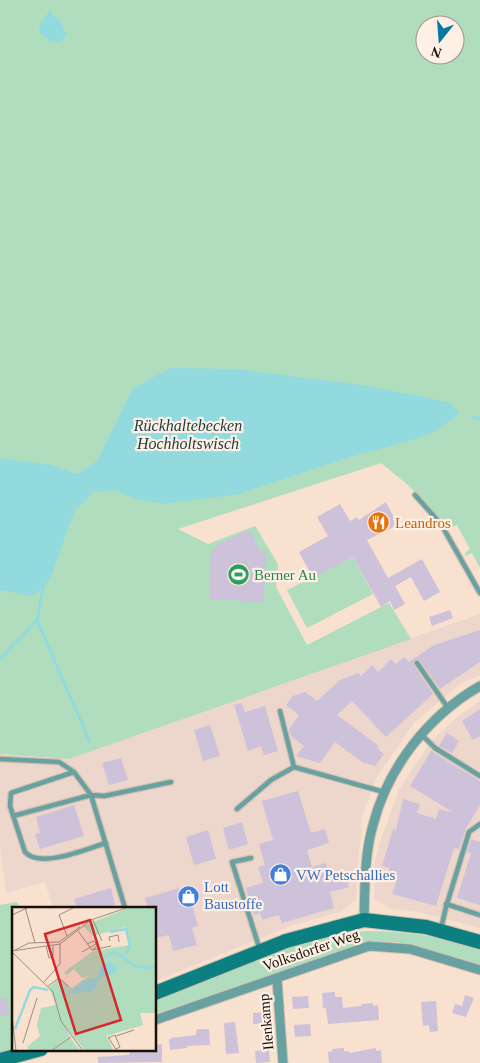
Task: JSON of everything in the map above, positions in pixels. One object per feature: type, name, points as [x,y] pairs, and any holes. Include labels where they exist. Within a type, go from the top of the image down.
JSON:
[{"type":"street","points":[[364,920],[366,867],[372,826],[391,776],[421,734],[448,708],[480,686]]},
{"type":"street","name":"Volksdorfer Weg","points":[[156,993],[286,941],[364,920],[441,930],[480,942]]},
{"type":"street","name":"Volksdorfer Weg","points":[[156,1020],[369,946],[410,949],[480,970]]},
{"type":"street","name":"Ilenkamp","points":[[277,979],[283,1063]]},
{"type":"street","points":[[0,1060],[37,1050]]},
{"type":"lane","points":[[415,495],[441,524],[480,593]]},
{"type":"lane","points":[[417,663],[448,708]]},
{"type":"lane","points":[[280,710],[294,767]]},
{"type":"lane","points":[[421,734],[435,748],[480,776]]},
{"type":"lane","points":[[0,759],[59,762],[74,772],[91,795],[125,907]]},
{"type":"lane","points":[[237,809],[271,780],[294,767],[384,792]]},
{"type":"lane","points":[[74,772],[12,793],[9,802],[24,852],[35,860],[47,859],[106,843]]},
{"type":"lane","points":[[13,816],[91,795],[104,796],[171,782]]},
{"type":"lane","points":[[441,930],[446,904],[469,832],[480,824]]},
{"type":"lane","points":[[251,858],[232,862],[261,951]]},
{"type":"lane","points":[[446,904],[480,915]]},
{"type":"shaded area","points":[[480,614],[480,675],[460,684],[414,723],[377,777],[361,819],[362,832],[356,900],[340,912],[291,926],[156,981],[156,907],[53,907],[45,882],[6,893],[0,847],[0,754],[69,759]]},
{"type":"shaded area","points":[[480,701],[480,928],[418,912],[391,909],[374,899],[375,860],[399,789],[432,740],[460,715]]},
{"type":"green space","points":[[0,0],[480,0],[480,568],[472,553],[466,556],[465,553],[470,549],[457,525],[450,528],[408,485],[381,463],[178,529],[208,544],[255,526],[278,564],[276,587],[307,645],[389,603],[411,639],[69,759],[0,754]]},
{"type":"green space","points":[[353,557],[373,594],[307,628],[287,590]]},
{"type":"green space","points":[[17,902],[20,907],[12,907],[12,1049],[0,1052],[0,905]]},
{"type":"green space","points":[[363,931],[422,935],[480,947],[480,967],[397,942],[369,942],[156,1014],[156,999],[289,946]]},
{"type":"water","points":[[51,9],[52,14],[61,22],[67,35],[60,42],[49,40],[41,35],[39,25]]},
{"type":"water","name":"Rückhaltebecken Hochholtswisch","points":[[171,368],[236,369],[368,386],[448,402],[460,413],[434,432],[416,439],[350,457],[239,494],[164,504],[135,499],[115,490],[94,492],[74,512],[52,574],[43,589],[30,596],[0,590],[0,458],[51,465],[78,474],[97,461],[133,388]]},
{"type":"building","points":[[386,502],[398,525],[367,540],[388,578],[422,559],[440,592],[424,601],[411,577],[395,586],[405,604],[394,610],[390,601],[381,607],[353,557],[313,578],[299,552],[328,536],[317,517],[340,504],[350,521],[357,517],[359,520]]},
{"type":"building","name":"Berner Au","points":[[250,530],[260,551],[266,551],[264,602],[209,599],[211,549],[217,549],[216,545]]},
{"type":"building","points":[[450,610],[453,618],[432,626],[429,617]]},
{"type":"building","points":[[480,630],[480,662],[440,689],[420,661],[414,660],[414,665],[433,694],[386,737],[352,701],[337,715],[379,746],[377,748],[384,754],[375,766],[365,764],[335,742],[320,763],[296,756],[304,746],[291,736],[289,729],[299,715],[286,705],[293,696],[305,692],[317,701],[340,680],[358,673],[361,676],[372,665],[378,672],[391,659],[396,664],[404,657],[409,662],[434,645]]},
{"type":"building","points":[[242,703],[245,712],[265,706],[278,751],[264,755],[261,746],[248,751],[234,705]]},
{"type":"building","points":[[480,709],[480,736],[473,740],[462,721]]},
{"type":"building","points":[[210,725],[220,756],[203,761],[194,730]]},
{"type":"building","points":[[447,733],[459,741],[452,753],[439,746]]},
{"type":"building","points":[[431,751],[480,781],[480,805],[466,828],[459,849],[454,848],[436,906],[392,894],[398,876],[388,873],[390,868],[382,866],[393,829],[396,830],[403,799],[420,804],[417,813],[436,819],[439,809],[454,813],[410,786]]},
{"type":"building","points":[[121,758],[128,780],[109,785],[102,763]]},
{"type":"building","points":[[298,791],[311,833],[325,829],[329,843],[307,850],[312,867],[326,863],[329,875],[345,873],[349,887],[330,892],[334,908],[282,923],[279,915],[262,920],[260,913],[254,915],[246,888],[263,883],[258,867],[265,865],[259,844],[273,840],[262,801]]},
{"type":"building","points":[[74,805],[84,836],[40,849],[35,834],[40,833],[36,817]]},
{"type":"building","points":[[242,822],[248,844],[229,850],[223,828]]},
{"type":"building","points":[[208,830],[216,859],[194,865],[186,837]]},
{"type":"building","points":[[471,839],[480,842],[480,905],[457,898],[471,853],[467,852]]},
{"type":"building","points":[[187,886],[198,926],[192,928],[197,945],[173,951],[169,935],[156,938],[156,907],[148,907],[145,898]]},
{"type":"building","points":[[111,888],[115,905],[108,907],[77,907],[74,899]]},
{"type":"building","points":[[335,992],[335,997],[342,997],[343,1008],[361,1006],[361,1004],[373,1003],[373,1006],[378,1005],[379,1020],[328,1024],[326,1008],[323,1008],[322,993]]},
{"type":"building","points":[[465,995],[474,998],[466,1017],[452,1013],[455,1004],[462,1006]]},
{"type":"building","points":[[308,996],[309,1008],[293,1009],[292,997]]},
{"type":"building","points":[[7,998],[9,1015],[0,1016],[0,999]]},
{"type":"building","points":[[436,1001],[438,1031],[430,1032],[429,1025],[423,1026],[421,1002]]},
{"type":"building","points":[[267,1012],[268,1023],[253,1024],[253,1013]]},
{"type":"building","points":[[235,1022],[239,1053],[226,1054],[224,1023]]},
{"type":"building","points":[[310,1024],[311,1036],[295,1037],[294,1025]]},
{"type":"building","points":[[197,1029],[209,1029],[210,1045],[187,1046],[187,1048],[170,1050],[169,1040],[171,1038],[196,1035]]},
{"type":"building","points":[[162,1044],[162,1062],[98,1063],[98,1057],[129,1055],[131,1050],[156,1050],[156,1045]]},
{"type":"building","points":[[344,1048],[344,1051],[349,1051],[349,1053],[376,1048],[376,1051],[381,1050],[382,1063],[329,1063],[328,1052],[332,1052],[332,1049]]},
{"type":"building","points":[[269,1049],[270,1062],[256,1063],[255,1051]]},
{"type":"waterway","name":"Berner Au","points":[[472,417],[480,419]]},
{"type":"waterway","name":"Berner Au","points":[[0,659],[37,620],[43,589]]},
{"type":"waterway","points":[[37,620],[90,742]]},
{"type":"place","name":"Leandros","points":[[379,523]]},
{"type":"place","name":"Berner Au","points":[[238,575]]},
{"type":"place","name":"VW Petschallies","points":[[280,875]]},
{"type":"place","name":"Lott Baustoffe","points":[[188,896]]}]
